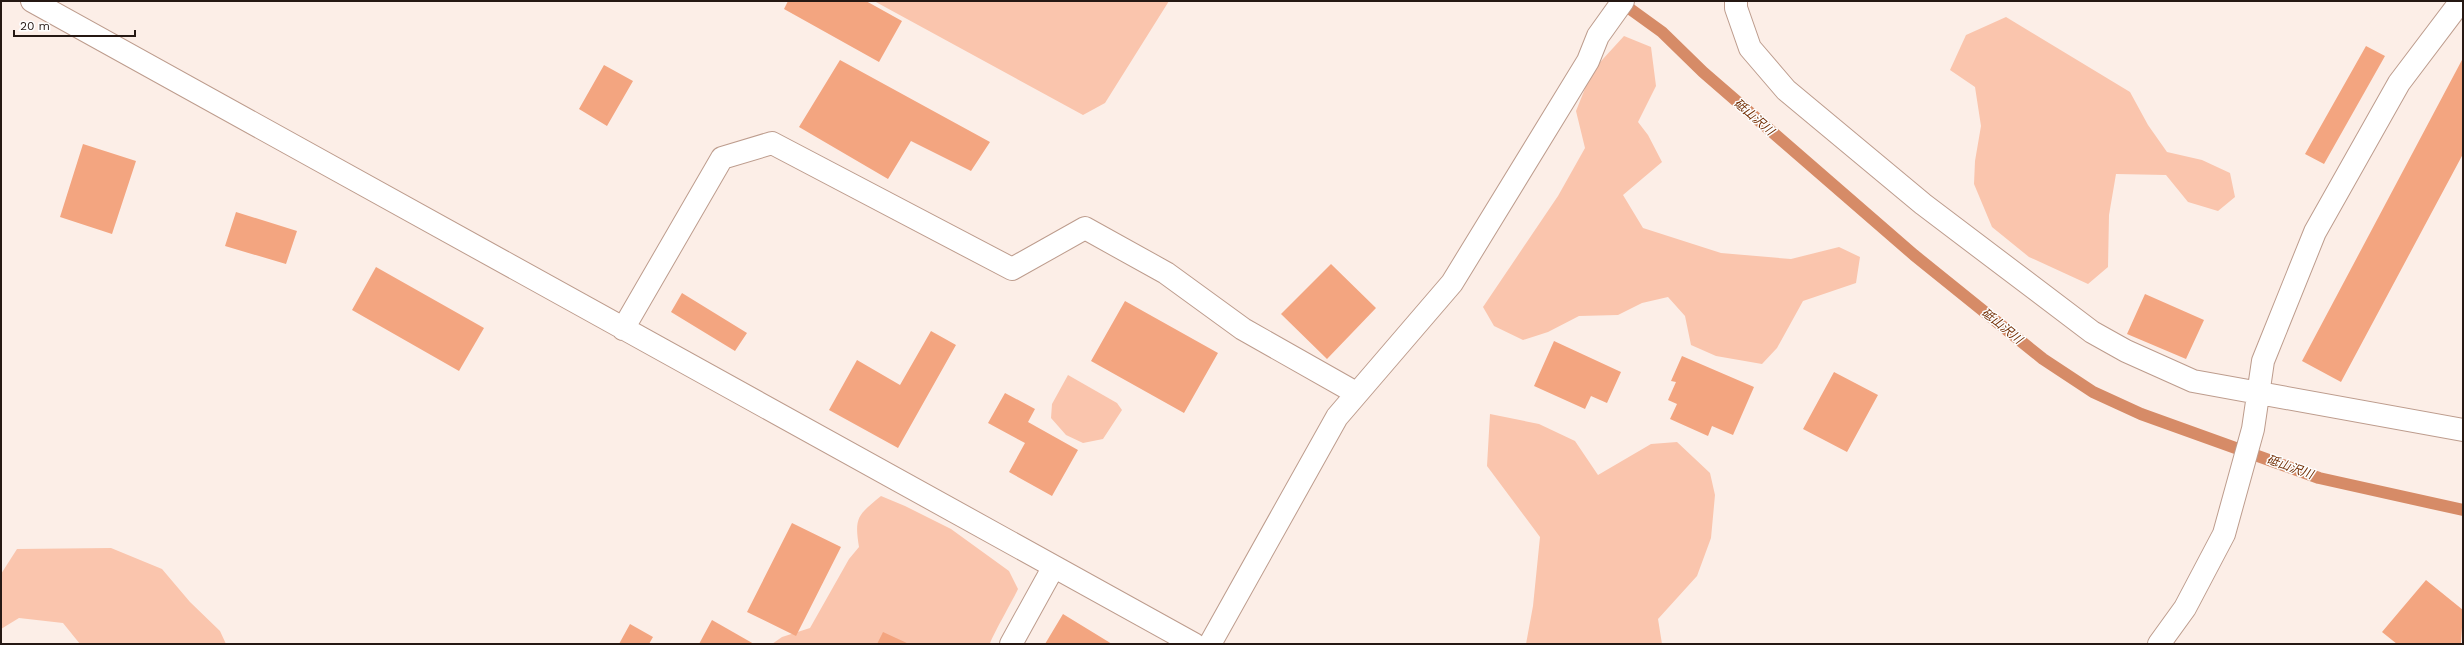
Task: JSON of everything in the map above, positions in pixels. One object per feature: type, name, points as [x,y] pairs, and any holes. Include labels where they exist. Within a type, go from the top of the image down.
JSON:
[{"type":"street","points":[[32,1],[1053,568],[1194,644]]},
{"type":"street","points":[[1210,644],[1337,417],[1356,393],[1452,283],[1588,61],[1598,36],[1623,1]]},
{"type":"street","points":[[1736,1],[1750,48],[1786,90],[1923,204],[2086,327],[2126,351],[2193,381],[2258,395],[2463,430]]},
{"type":"street","points":[[2159,644],[2185,608],[2224,534],[2253,429],[2263,361],[2315,232],[2399,83],[2460,8]]},
{"type":"street","points":[[623,329],[722,158],[772,143],[1012,268],[1085,228],[1166,272],[1243,329],[1356,393]]},
{"type":"street","points":[[1011,644],[1053,568]]},
{"type":"shaded area","points":[[874,1],[1169,1],[1105,103],[1083,115]]},
{"type":"shaded area","points":[[2006,17],[2130,92],[2148,125],[2167,152],[2202,160],[2230,173],[2235,197],[2218,211],[2188,202],[2166,175],[2116,174],[2109,215],[2108,267],[2088,284],[2029,257],[1992,227],[1974,184],[1975,161],[1981,126],[1975,87],[1950,70],[1966,35]]},
{"type":"shaded area","points":[[1624,36],[1651,47],[1656,86],[1638,122],[1648,135],[1662,162],[1623,195],[1643,228],[1721,253],[1791,259],[1839,247],[1860,257],[1856,283],[1803,301],[1777,348],[1762,364],[1716,356],[1691,345],[1685,316],[1668,297],[1642,303],[1618,315],[1579,316],[1548,332],[1523,340],[1494,326],[1483,307],[1558,196],[1585,148],[1576,111],[1592,71]]},
{"type":"shaded area","points":[[1068,375],[1117,403],[1122,410],[1103,439],[1083,443],[1066,435],[1051,418],[1052,404]]},
{"type":"shaded area","points":[[1490,414],[1539,424],[1575,441],[1598,475],[1651,444],[1677,442],[1710,473],[1715,495],[1711,538],[1697,576],[1658,619],[1662,644],[1526,644],[1533,606],[1540,537],[1487,466]]},
{"type":"shaded area","points":[[881,496],[951,529],[1009,571],[1018,589],[990,644],[772,644],[782,637],[810,628],[849,559],[859,547],[857,529],[860,517],[867,508]]},
{"type":"shaded area","points":[[111,548],[162,569],[190,602],[220,631],[226,644],[80,644],[63,623],[19,618],[1,629],[1,574],[17,549]]},
{"type":"building","points":[[788,1],[866,1],[902,21],[879,62],[784,9]]},
{"type":"building","points":[[2366,46],[2385,56],[2324,164],[2305,154]]},
{"type":"building","points":[[2463,58],[2463,154],[2341,382],[2302,361]]},
{"type":"building","points":[[840,60],[990,142],[971,171],[911,141],[888,179],[799,127]]},
{"type":"building","points":[[604,65],[633,81],[607,126],[579,109]]},
{"type":"building","points":[[83,144],[136,161],[112,234],[60,217]]},
{"type":"building","points":[[236,212],[297,231],[286,264],[225,246]]},
{"type":"building","points":[[1331,264],[1376,308],[1327,359],[1281,314]]},
{"type":"building","points":[[376,267],[484,328],[459,371],[352,310]]},
{"type":"building","points":[[682,293],[747,333],[735,351],[671,312]]},
{"type":"building","points":[[2145,294],[2204,320],[2186,359],[2127,334]]},
{"type":"building","points":[[1125,301],[1218,353],[1184,413],[1091,361]]},
{"type":"building","points":[[931,331],[956,345],[898,448],[829,410],[857,360],[900,385]]},
{"type":"building","points":[[1554,341],[1621,372],[1607,403],[1591,396],[1585,409],[1534,386]]},
{"type":"building","points":[[1682,356],[1754,387],[1733,435],[1712,426],[1708,436],[1670,419],[1677,404],[1668,400],[1676,382],[1671,381]]},
{"type":"building","points":[[1834,372],[1878,395],[1847,452],[1803,429]]},
{"type":"building","points":[[1005,393],[1035,409],[1028,422],[1078,450],[1052,496],[1009,472],[1025,443],[988,423]]},
{"type":"building","points":[[792,523],[841,547],[796,636],[747,612]]},
{"type":"building","points":[[2426,580],[2463,610],[2461,644],[2397,644],[2382,632]]},
{"type":"building","points":[[1063,614],[1112,644],[1045,644]]},
{"type":"building","points":[[712,620],[754,644],[699,644]]},
{"type":"building","points":[[630,624],[653,637],[649,644],[619,644]]},
{"type":"building","points":[[883,632],[909,644],[877,644]]},
{"type":"waterway","name":"砥山沢川","points":[[1619,1],[1662,32],[1703,72],[1914,255],[2043,359],[2093,392],[2141,414],[2319,478],[2463,510]]}]
